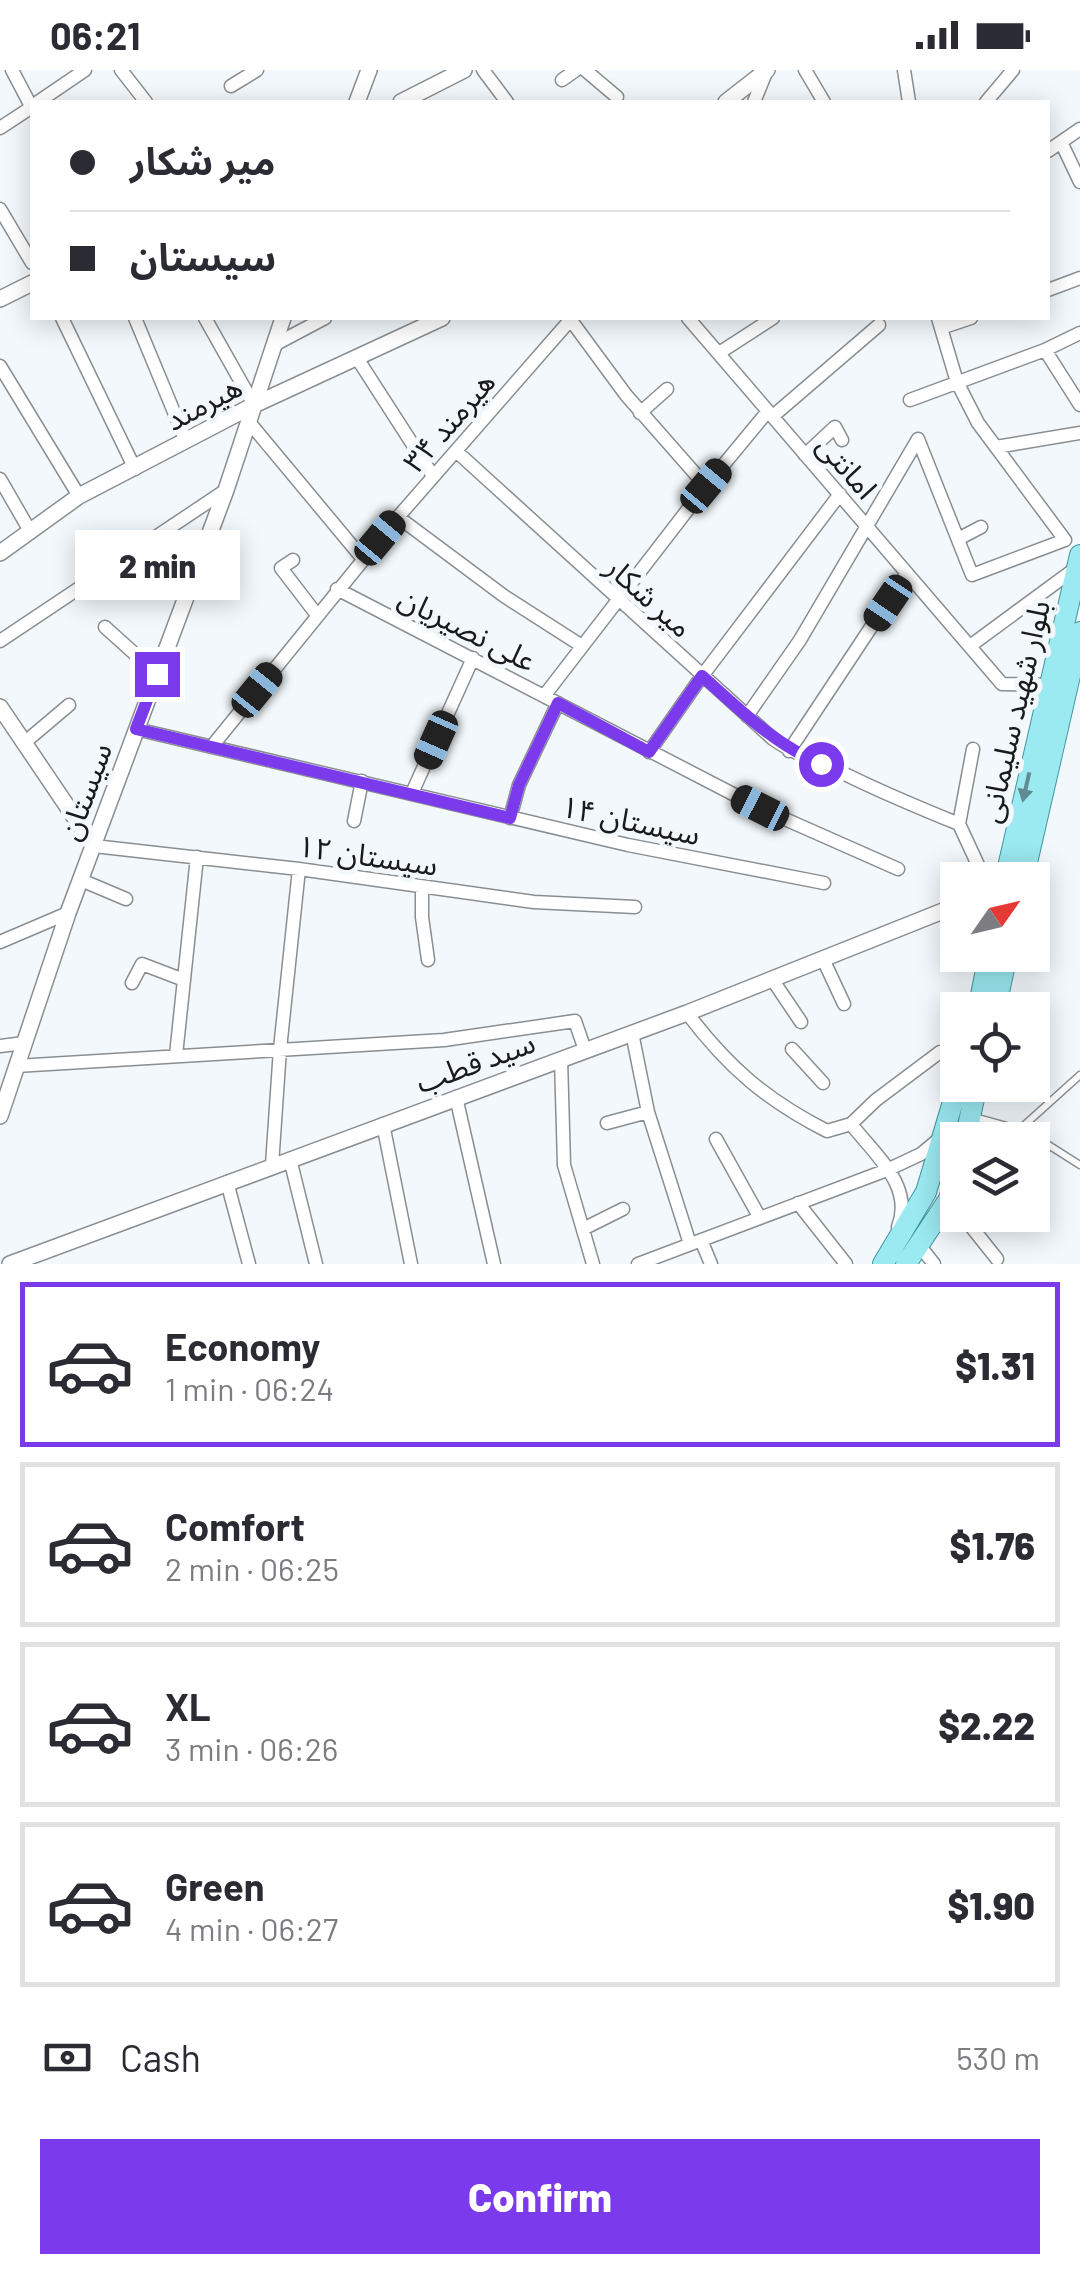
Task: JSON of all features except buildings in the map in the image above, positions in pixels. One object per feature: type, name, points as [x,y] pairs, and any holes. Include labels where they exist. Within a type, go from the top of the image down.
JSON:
[{"type":"main road","name":"بلوار شهید سلیمانی","points":[[1009,862],[1050,685],[1074,554]]},
{"type":"main road","name":"بلوار شهید سلیمانی","points":[[1028,862],[1076,664],[1080,632]]},
{"type":"main road","points":[[970,1122],[974,1102]]},
{"type":"main road","points":[[884,1264],[926,1192],[940,1148]]},
{"type":"main road","points":[[906,1264],[940,1224]]},
{"type":"street","points":[[12,70],[30,100]]},
{"type":"street","points":[[42,100],[85,70]]},
{"type":"street","points":[[121,70],[144,100]]},
{"type":"street","points":[[231,86],[257,70]]},
{"type":"street","points":[[358,100],[369,70]]},
{"type":"street","points":[[429,96],[464,70]]},
{"type":"street","points":[[483,70],[506,100]]},
{"type":"street","points":[[562,80],[576,70]]},
{"type":"street","points":[[585,70],[617,97]]},
{"type":"street","points":[[729,100],[767,70]]},
{"type":"street","points":[[755,100],[767,70]]},
{"type":"street","points":[[805,70],[823,100]]},
{"type":"street","points":[[904,70],[908,100]]},
{"type":"street","points":[[988,100],[1012,70]]},
{"type":"street","points":[[0,128],[30,109]]},
{"type":"street","points":[[1050,150],[1080,129]]},
{"type":"street","points":[[1061,142],[1080,182]]},
{"type":"street","points":[[0,209],[30,260]]},
{"type":"street","points":[[1050,289],[1080,278]]},
{"type":"street","points":[[0,299],[30,285]]},
{"type":"street","points":[[63,320],[134,469]]},
{"type":"street","points":[[136,320],[186,442]]},
{"type":"street","points":[[206,320],[252,413],[363,559]]},
{"type":"street","name":"سیستان","points":[[0,1116],[68,913],[226,490],[282,320]]},
{"type":"street","points":[[274,345],[321,320]]},
{"type":"street","name":"هیرمند","points":[[0,553],[79,496],[438,320]]},
{"type":"street","name":"هیرمند ۳۴","points":[[213,745],[398,516],[569,320]]},
{"type":"street","points":[[572,320],[640,413],[706,486]]},
{"type":"street","points":[[719,354],[770,320]]},
{"type":"street","name":"امانتی","points":[[693,323],[1002,684],[1050,685]]},
{"type":"street","points":[[940,323],[957,382],[978,423],[1074,554]]},
{"type":"street","points":[[544,696],[706,486],[771,414],[879,326]]},
{"type":"street","points":[[910,400],[1080,333]]},
{"type":"street","points":[[1045,350],[1080,405]]},
{"type":"street","points":[[357,358],[433,476]]},
{"type":"street","points":[[0,366],[79,496]]},
{"type":"street","points":[[640,413],[667,389]]},
{"type":"street","points":[[806,454],[835,427],[842,440]]},
{"type":"street","points":[[996,447],[1080,433]]},
{"type":"street","points":[[747,716],[800,640],[918,439],[972,574],[1074,554]]},
{"type":"street","name":"میر شکار","points":[[456,450],[702,676],[790,751],[874,791],[959,824]]},
{"type":"street","points":[[0,480],[30,531]]},
{"type":"street","points":[[0,640],[226,490]]},
{"type":"street","points":[[649,752],[840,494]]},
{"type":"street","points":[[398,516],[504,596],[582,646]]},
{"type":"street","points":[[958,538],[980,527]]},
{"type":"street","points":[[970,646],[1074,554]]},
{"type":"street","points":[[293,560],[280,568],[317,615]]},
{"type":"street","points":[[790,751],[907,573]]},
{"type":"street","name":"علی نصیریان","points":[[338,589],[760,808],[898,869]]},
{"type":"street","points":[[105,628],[157,674]]},
{"type":"street","points":[[412,793],[473,658]]},
{"type":"street","points":[[510,818],[519,785],[558,703]]},
{"type":"street","points":[[24,743],[69,705]]},
{"type":"street","points":[[0,707],[94,846]]},
{"type":"street","name":"سیستان ۱۴","points":[[136,729],[628,846],[824,883]]},
{"type":"street","points":[[973,749],[959,824],[977,862]]},
{"type":"street","points":[[354,820],[362,781]]},
{"type":"street","name":"سیستان ۱۲","points":[[94,846],[299,869],[534,902],[635,907]]},
{"type":"street","points":[[176,1055],[197,857]]},
{"type":"street","points":[[272,1166],[299,869]]},
{"type":"street","points":[[80,880],[126,899]]},
{"type":"street","points":[[422,887],[428,960]]},
{"type":"street","points":[[0,942],[68,913]]},
{"type":"street","name":"سید قطب","points":[[13,1263],[686,1013],[940,913]]},
{"type":"street","points":[[824,959],[844,1004]]},
{"type":"street","points":[[132,984],[142,964],[184,980]]},
{"type":"street","points":[[772,979],[801,1022]]},
{"type":"street","points":[[686,1013],[716,1051],[750,1084],[826,1130],[851,1124],[940,1052]]},
{"type":"street","points":[[16,1066],[444,1040],[574,1021],[585,1050]]},
{"type":"street","points":[[632,1033],[648,1112],[696,1242],[711,1264]]},
{"type":"street","points":[[0,1046],[24,1043]]},
{"type":"street","points":[[792,1050],[823,1083]]},
{"type":"street","points":[[560,1059],[564,1165],[593,1264]]},
{"type":"street","points":[[456,1097],[494,1264]]},
{"type":"street","points":[[607,1123],[648,1112]]},
{"type":"street","points":[[383,1124],[411,1264]]},
{"type":"street","points":[[851,1124],[898,1183],[904,1201],[884,1264]]},
{"type":"street","points":[[638,1264],[886,1170],[921,1154],[940,1138]]},
{"type":"street","points":[[716,1139],[760,1218]]},
{"type":"street","points":[[290,1159],[316,1264]]},
{"type":"street","points":[[227,1182],[249,1264]]},
{"type":"street","points":[[798,1203],[846,1264]]},
{"type":"street","points":[[583,1229],[622,1209]]},
{"type":"street","points":[[975,1232],[997,1259]]},
{"type":"street","points":[[919,1245],[934,1264]]},
{"type":"lane","points":[[1027,1122],[1080,1075]]},
{"type":"lane","points":[[971,1116],[996,1122]]},
{"type":"lane","points":[[1050,1146],[1080,1165]]},
{"type":"route","points":[[157,674],[136,729],[510,818],[519,785],[558,703],[649,752],[702,676],[773,739],[821,764]]}]
